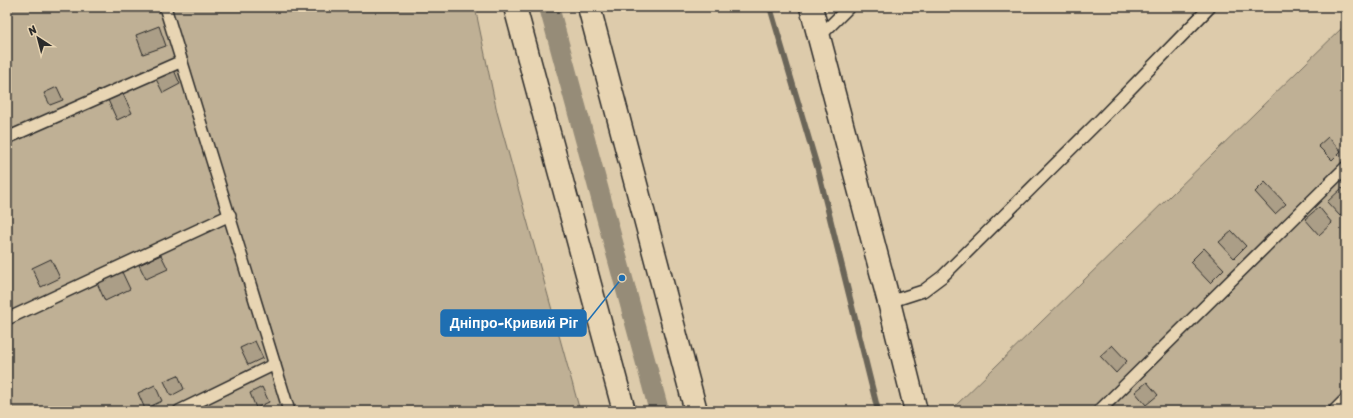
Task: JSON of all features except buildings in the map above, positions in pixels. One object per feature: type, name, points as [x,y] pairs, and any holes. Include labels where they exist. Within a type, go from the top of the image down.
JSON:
[{"type":"street","points":[[515,7],[624,411]]},
{"type":"street","points":[[589,7],[696,411]]},
{"type":"street","points":[[811,7],[889,302],[916,411]]},
{"type":"lane","points":[[166,7],[276,364],[289,411]]},
{"type":"lane","points":[[819,37],[849,7]]},
{"type":"lane","points":[[889,302],[923,291],[944,276],[1100,120],[1210,7]]},
{"type":"lane","points":[[7,138],[182,61]]},
{"type":"lane","points":[[1099,411],[1346,166]]},
{"type":"lane","points":[[7,320],[230,215]]},
{"type":"lane","points":[[179,411],[276,364]]},
{"type":"lane","points":[[1334,411],[1346,399]]},
{"type":"shaded area","points":[[7,7],[475,7],[497,112],[580,411],[7,411]]},
{"type":"shaded area","points":[[1346,24],[1346,411],[950,411]]},
{"type":"waterway","points":[[549,7],[659,411]]},
{"type":"waterway","points":[[770,7],[818,170],[878,411]]},
{"type":"place","name":"Дніпро-Кривий Ріг","points":[[622,278]]}]
